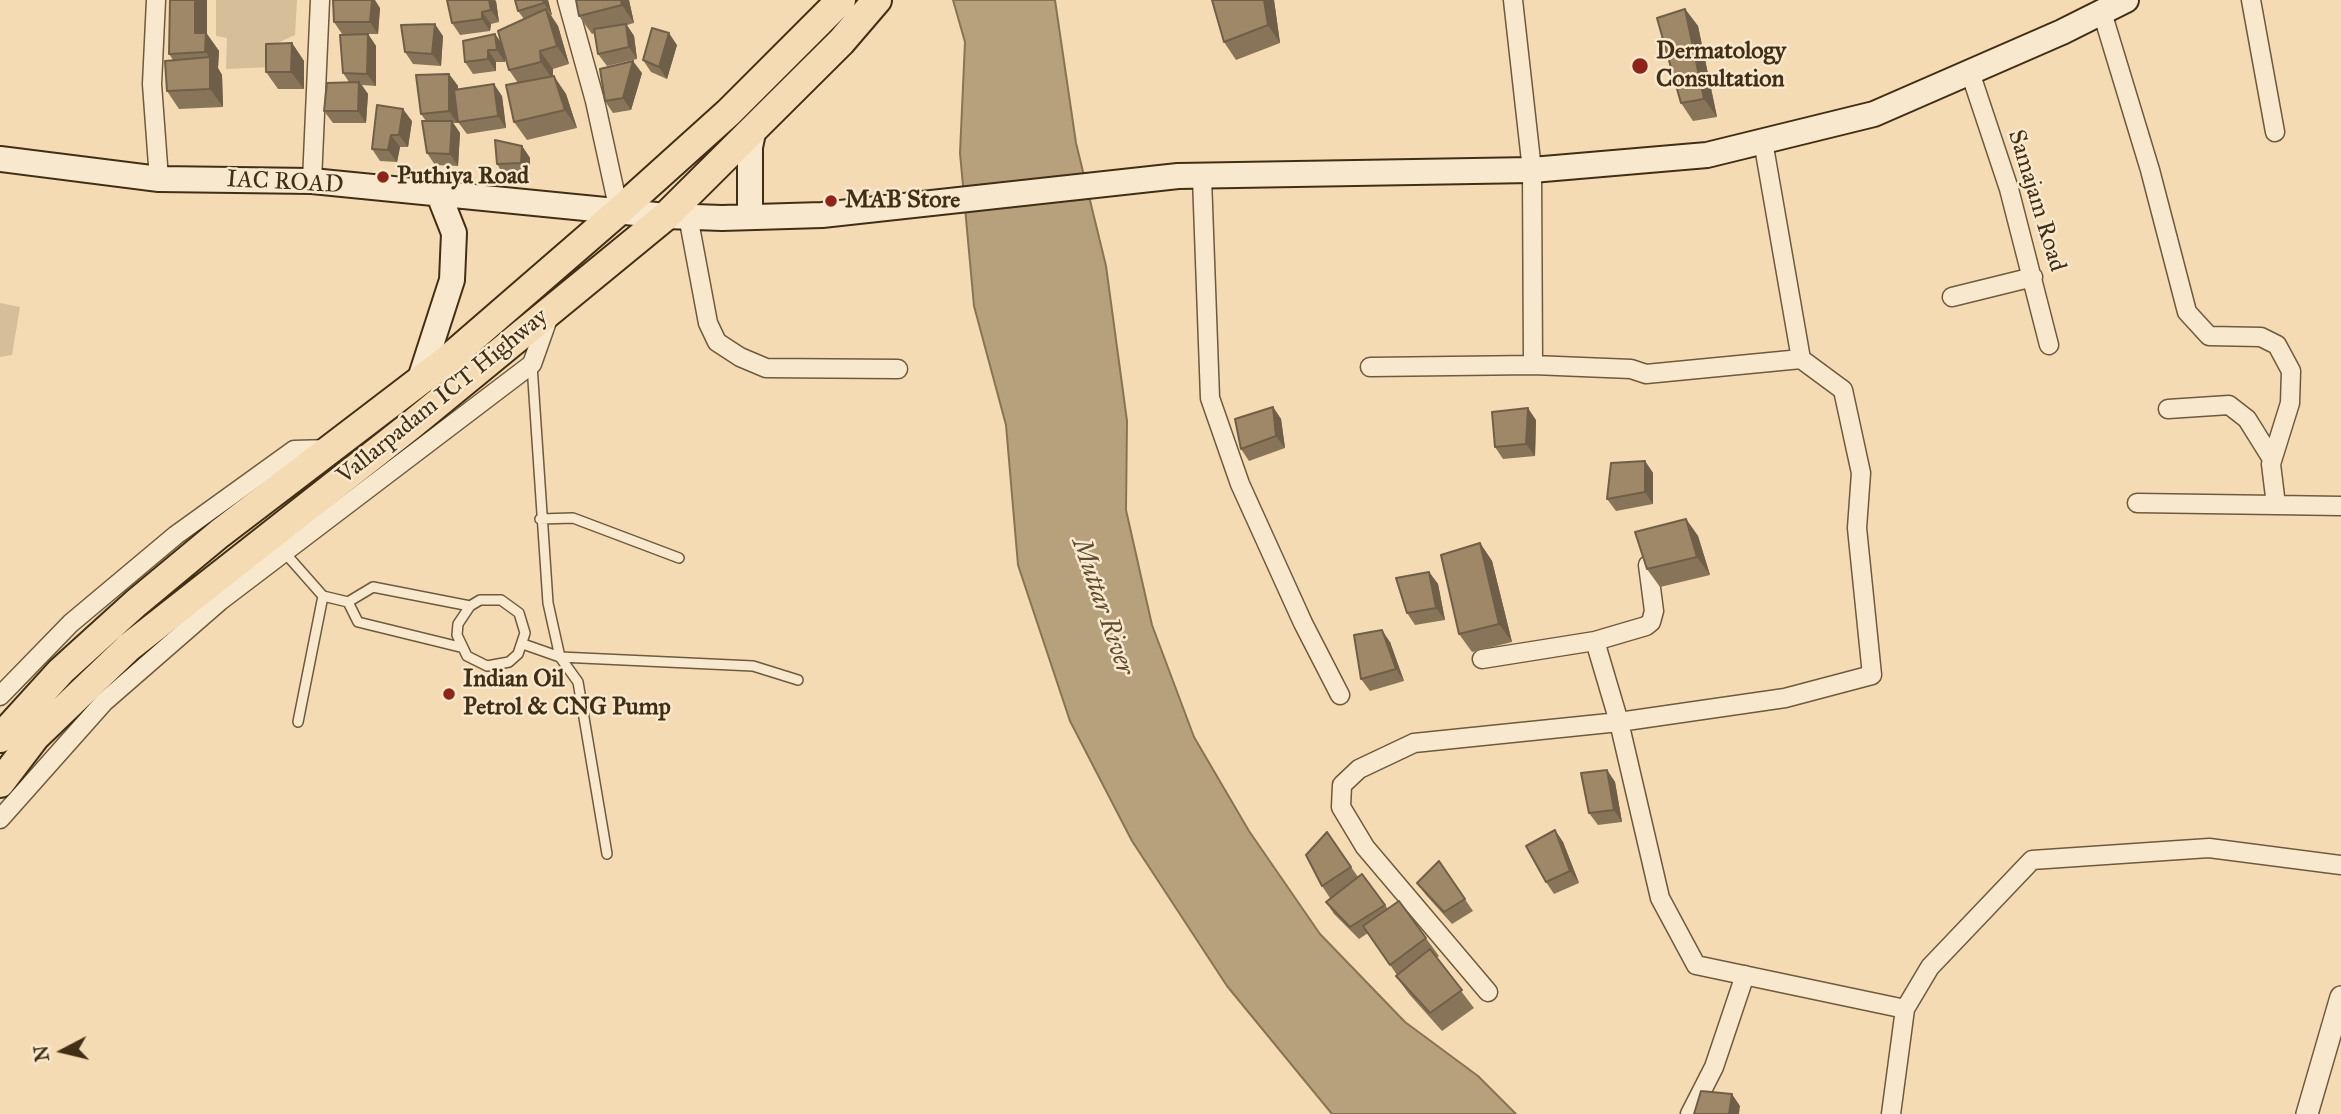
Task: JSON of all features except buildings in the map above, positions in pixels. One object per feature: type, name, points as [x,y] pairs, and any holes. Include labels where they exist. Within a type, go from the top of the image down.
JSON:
[{"type":"highway","name":"Vallarpadam ICT Highway","points":[[0,738],[61,671],[136,603],[219,534],[419,382],[620,211],[728,113],[841,0]]},
{"type":"highway","name":"Vallarpadam ICT Highway","points":[[0,782],[35,737],[129,647],[410,426],[551,310],[677,216],[754,128],[876,2]]},
{"type":"main road","name":"IAC ROAD","points":[[0,159],[159,179],[312,181],[677,216],[750,217],[822,215],[1190,177],[1532,170],[1707,155],[1874,114],[2126,0]]},
{"type":"main road","points":[[750,217],[749,187],[754,128]]},
{"type":"main road","points":[[419,382],[452,280],[454,233],[439,195]]},
{"type":"street","points":[[156,0],[152,84],[159,179]]},
{"type":"street","points":[[312,181],[320,0]]},
{"type":"street","points":[[567,0],[595,101],[620,211]]},
{"type":"street","points":[[1513,0],[1532,170],[1533,365]]},
{"type":"street","points":[[2251,0],[2275,132]]},
{"type":"street","points":[[2102,12],[2150,170],[2187,312],[2209,337],[2261,337],[2277,345],[2291,371],[2290,403],[2272,459],[2276,505]]},
{"type":"street","name":"Samajam Road","points":[[1970,72],[2009,189],[2049,345]]},
{"type":"street","points":[[1763,141],[1801,359]]},
{"type":"street","points":[[1190,177],[1210,398],[1240,484],[1303,623],[1340,695]]},
{"type":"street","points":[[677,216],[708,323],[717,342],[740,357],[766,368],[898,369]]},
{"type":"street","points":[[1952,297],[2033,277]]},
{"type":"street","points":[[0,819],[104,702],[220,601],[532,364],[551,310]]},
{"type":"street","points":[[1370,367],[1533,365],[1631,369],[1646,374],[1801,359],[1843,390],[1861,473],[1857,528],[1872,675],[1785,698],[1619,722],[1414,743],[1359,769],[1342,785],[1341,807],[1365,847],[1488,992]]},
{"type":"street","points":[[2168,409],[2229,405],[2247,419],[2272,459]]},
{"type":"street","points":[[0,696],[71,623],[176,535],[294,450],[333,449]]},
{"type":"street","points":[[2137,503],[2341,506]]},
{"type":"street","points":[[1482,659],[1595,641],[1637,631],[1651,622],[1654,611],[1648,565]]},
{"type":"street","points":[[1595,641],[1619,722],[1660,898],[1696,965],[1905,1009]]},
{"type":"street","points":[[1891,1114],[1905,1009],[1930,967],[2032,860],[2208,848],[2341,865]]},
{"type":"street","points":[[1690,1114],[1714,1068],[1745,975]]},
{"type":"street","points":[[2307,1114],[2341,997]]},
{"type":"lane","points":[[532,364],[540,519],[548,603],[560,657],[578,682],[607,854]]},
{"type":"lane","points":[[540,519],[573,518],[679,558]]},
{"type":"lane","points":[[285,553],[323,596],[348,602],[373,587],[470,606],[491,598],[511,605],[524,622],[523,644],[509,662],[498,666],[476,663],[460,647],[358,622],[348,602]]},
{"type":"lane","points":[[298,722],[323,596]]},
{"type":"lane","points":[[460,647],[458,624],[470,606]]},
{"type":"lane","points":[[523,644],[560,657],[753,666],[798,680]]},
{"type":"shaded area","points":[[216,0],[297,0],[295,35],[273,45],[272,67],[226,69],[227,38],[216,36]]},
{"type":"shaded area","points":[[0,303],[20,307],[12,355],[0,357]]},
{"type":"water","name":"Muttar River","points":[[953,0],[1055,0],[1076,143],[1106,266],[1127,421],[1126,510],[1152,625],[1194,737],[1249,831],[1320,934],[1405,1022],[1478,1076],[1516,1114],[1332,1114],[1227,986],[1132,841],[1070,721],[1018,565],[1006,425],[974,306],[960,153],[965,42]]},
{"type":"place","name":"Dermatology Consultation","points":[[1640,66]]},
{"type":"place","name":"Puthiya Road","points":[[383,177]]},
{"type":"place","name":"MAB Store","points":[[831,201]]},
{"type":"place","name":"Indian Oil Petrol & CNG Pump","points":[[449,694]]}]
